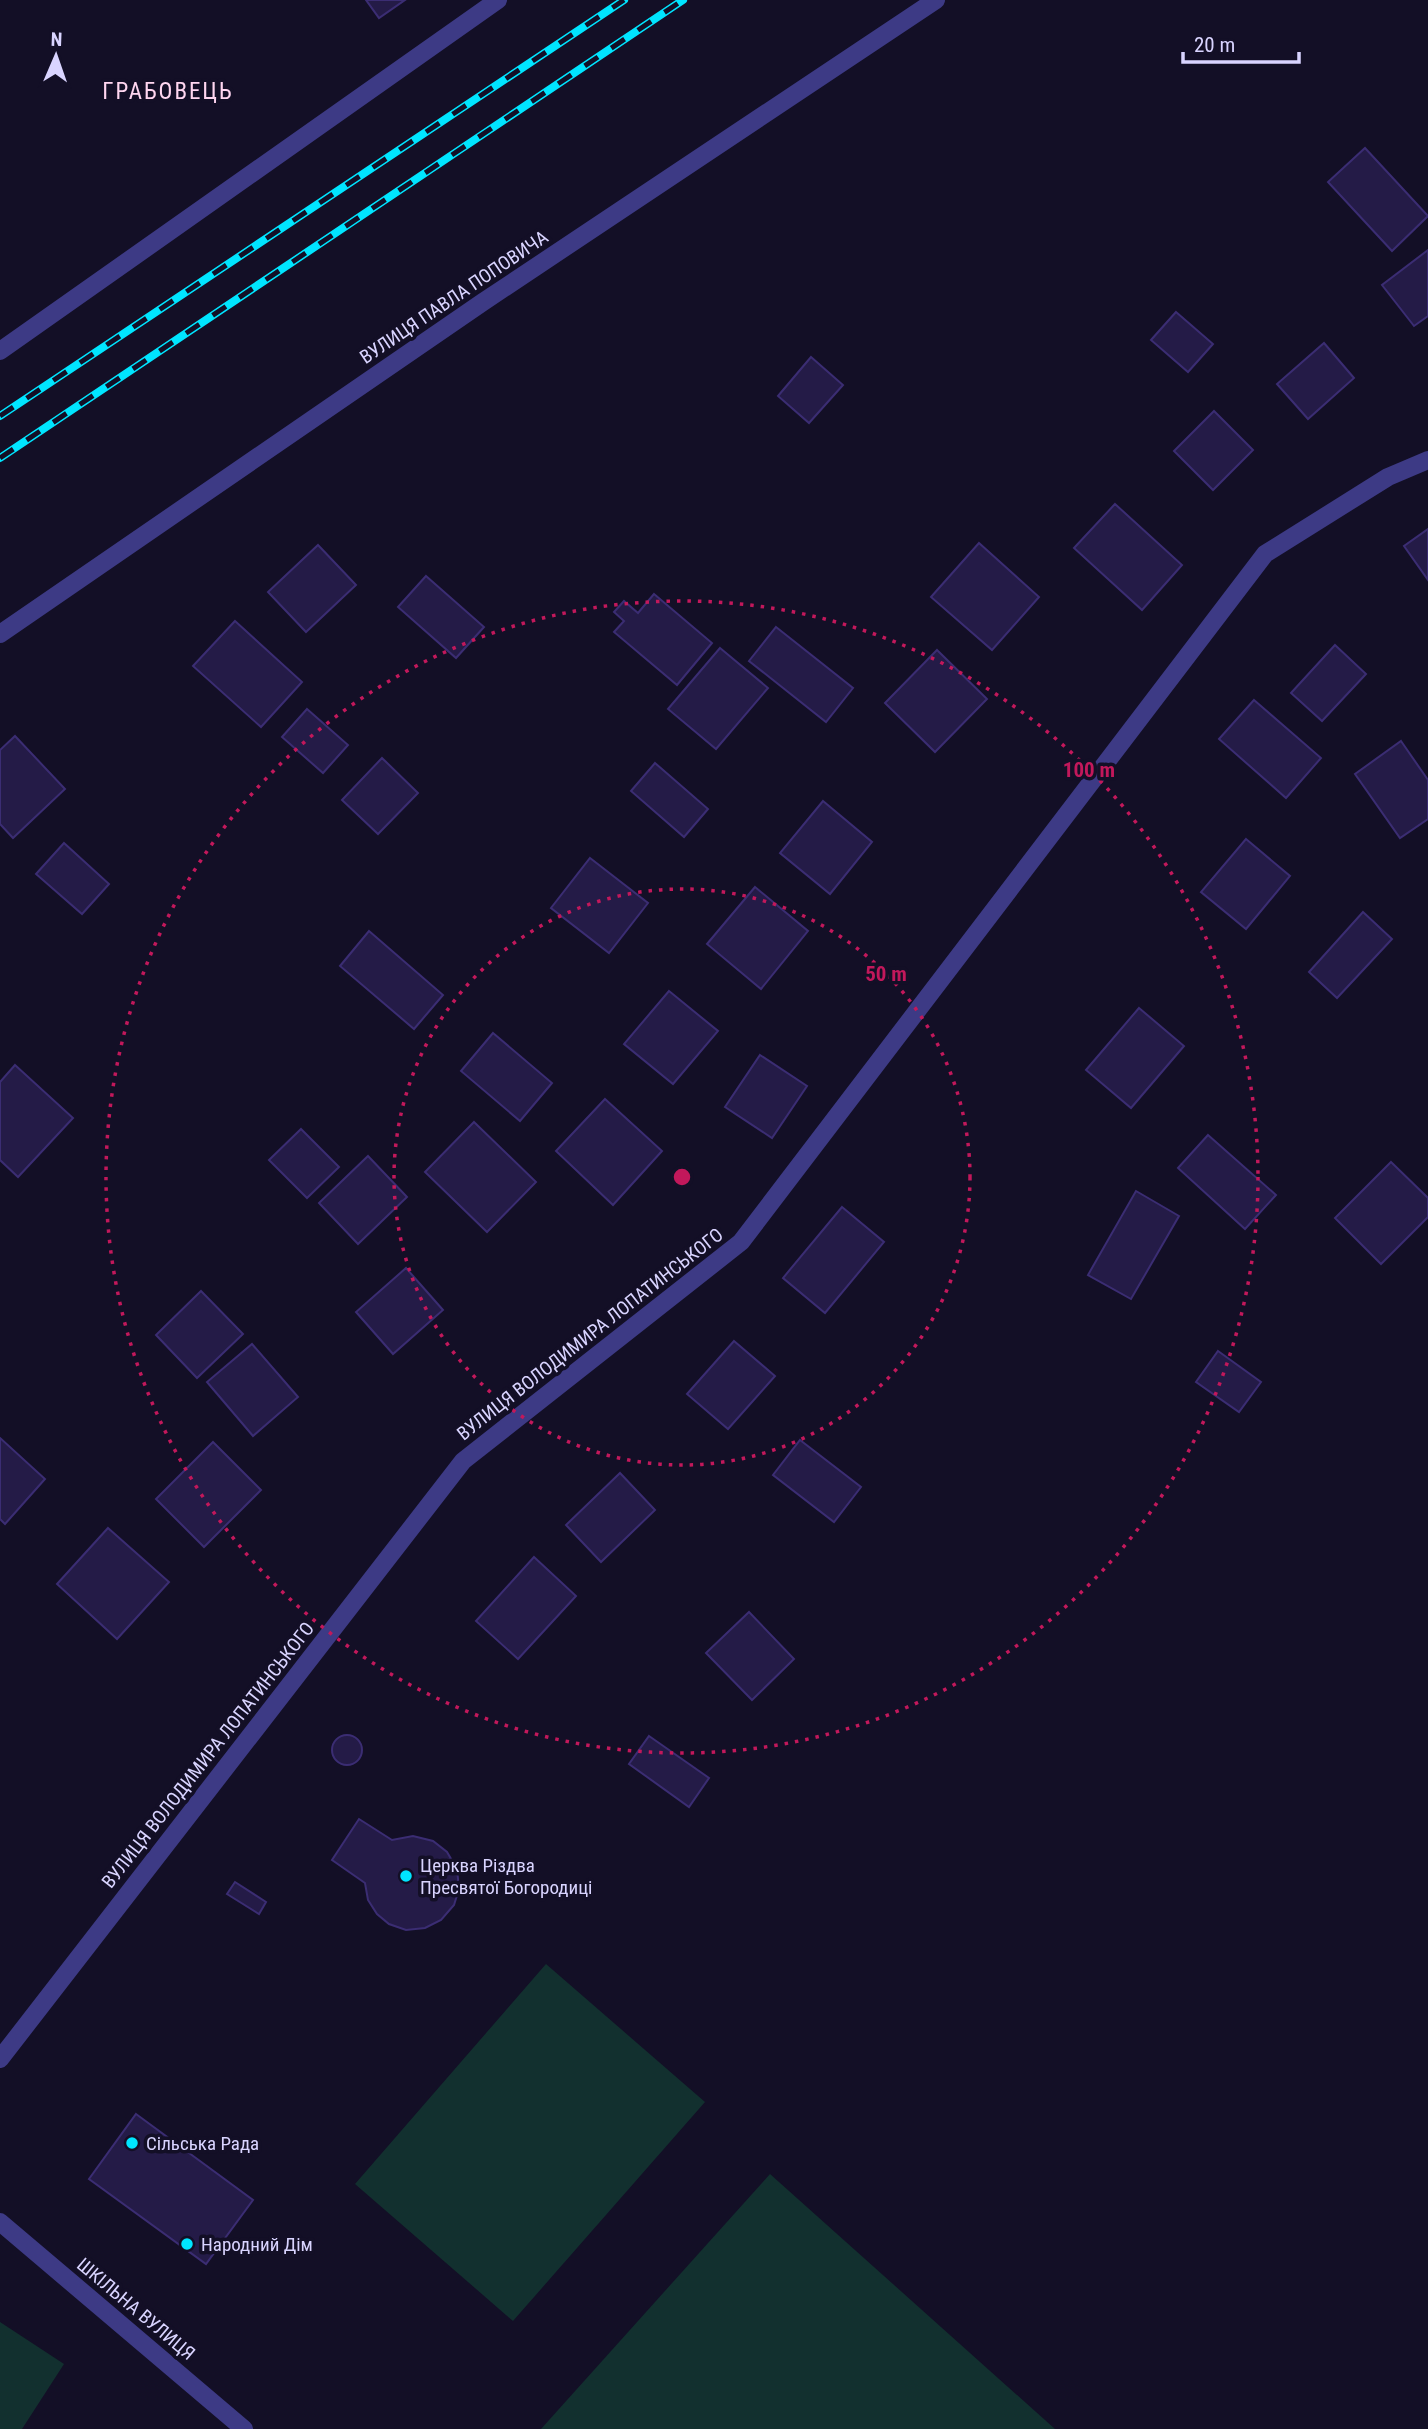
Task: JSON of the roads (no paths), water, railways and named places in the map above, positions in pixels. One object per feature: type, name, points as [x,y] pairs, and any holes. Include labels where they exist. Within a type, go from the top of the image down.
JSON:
[{"type":"street","points":[[0,351],[498,0]]},
{"type":"street","name":"ВУЛИЦЯ ПАВЛА ПОПОВИЧА","points":[[0,634],[483,302],[936,0]]},
{"type":"street","name":"ВУЛИЦЯ ВОЛОДИМИРА ЛОПАТИНСЬКОГО","points":[[0,2059],[463,1461],[741,1242],[1265,554],[1388,477],[1428,460]]},
{"type":"street","name":"ШКІЛЬНА ВУЛИЦЯ","points":[[0,2222],[244,2429]]},
{"type":"railway","points":[[0,416],[624,0]]},
{"type":"railway","points":[[0,458],[683,0]]},
{"type":"place","name":"Церква Різдва Пресвятої Богородиці","points":[[406,1876]]},
{"type":"place","name":"Сільська Рада","points":[[132,2143]]},
{"type":"place","name":"Народний Дім","points":[[187,2244]]},
{"type":"district","name":"ГРАБОВЕЦЬ","points":[[168,91]]}]
